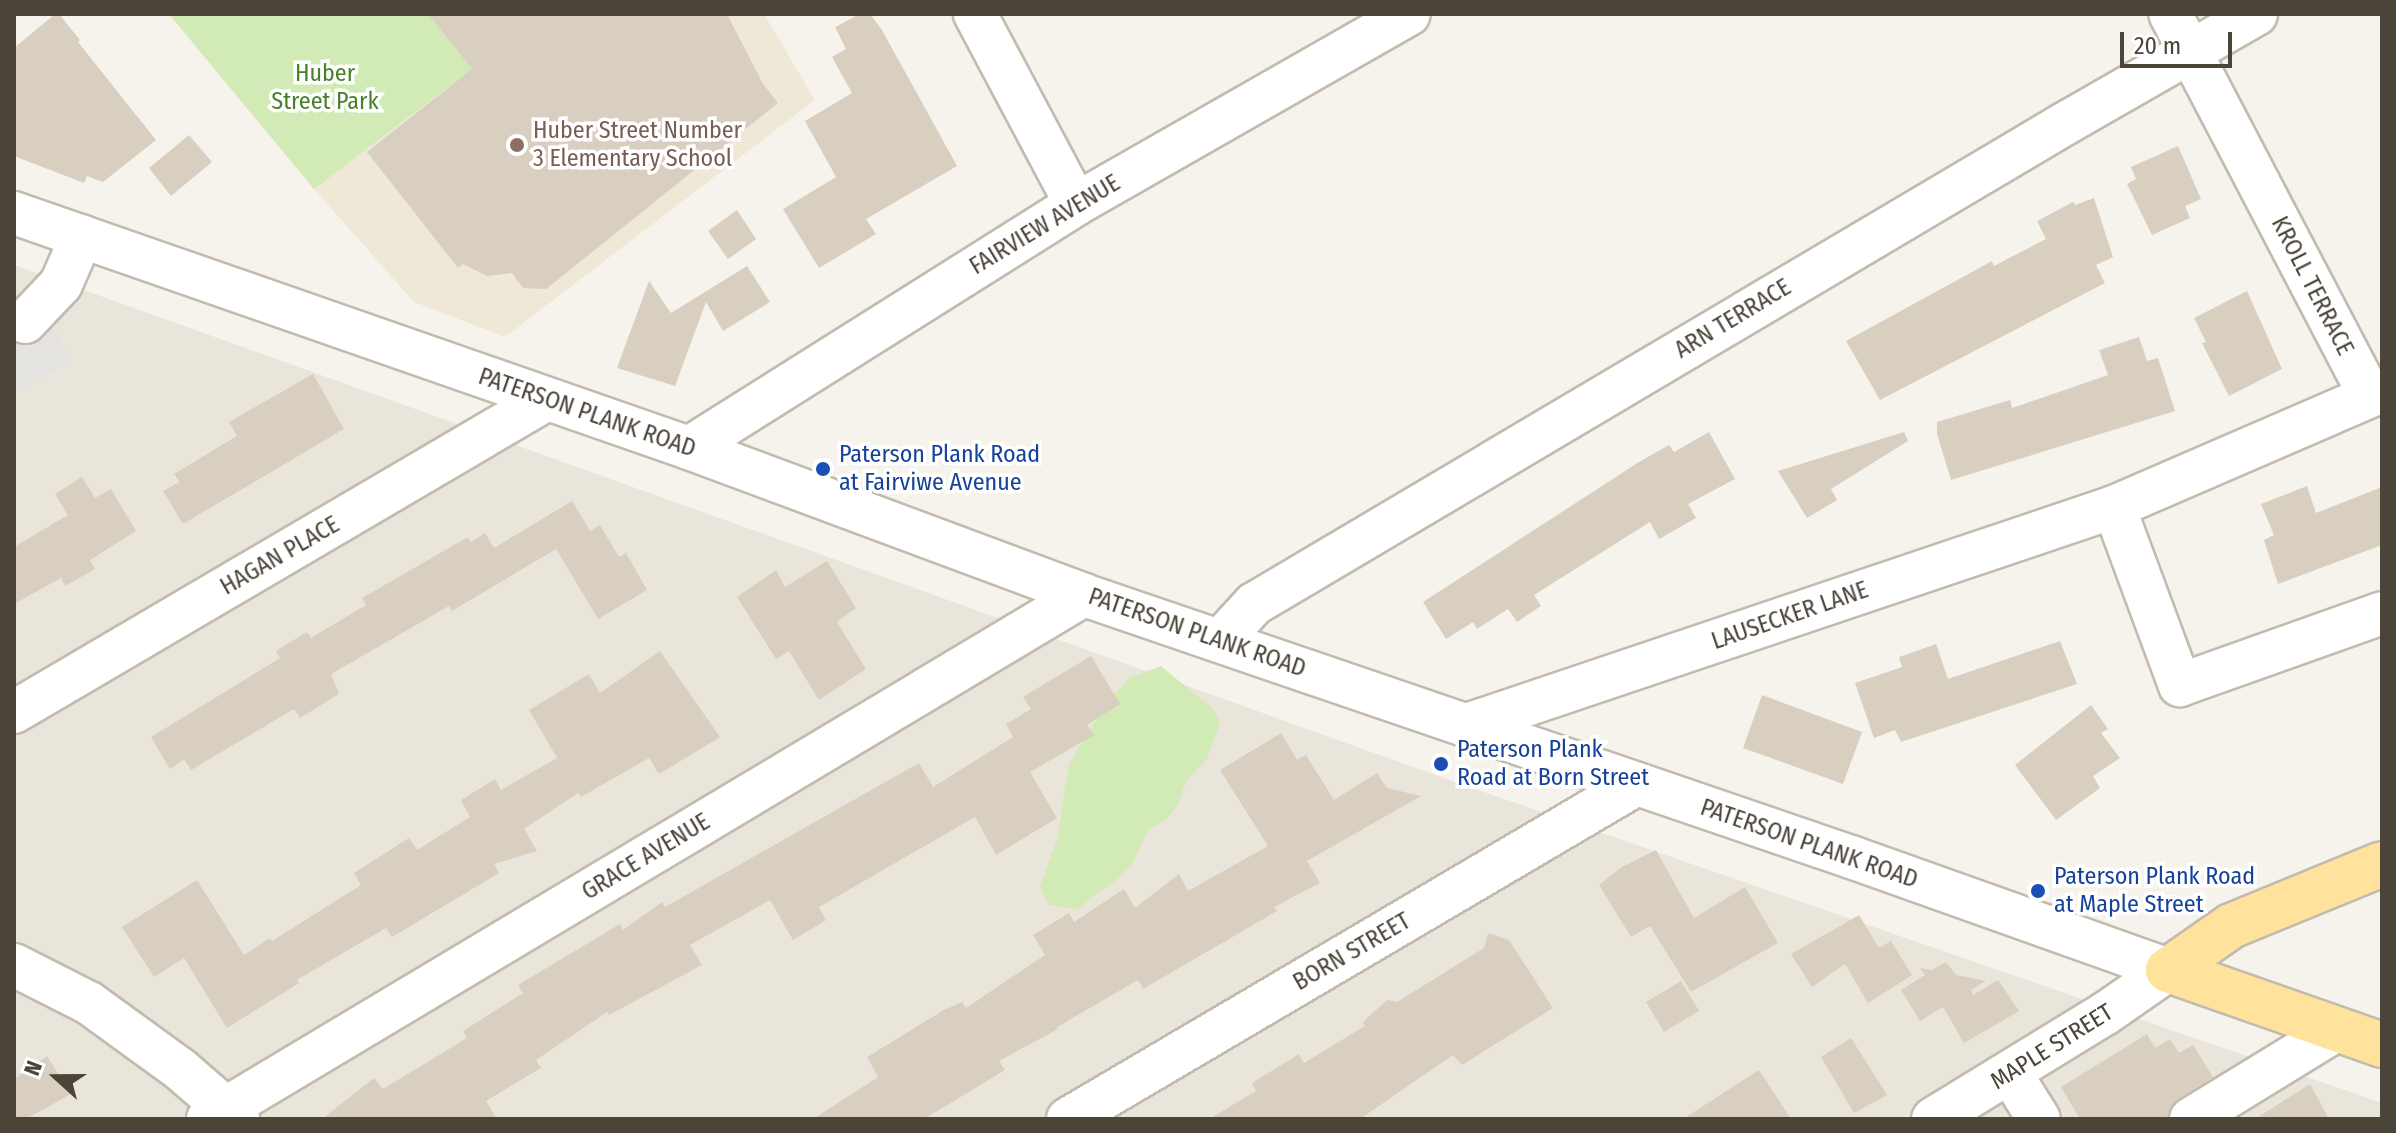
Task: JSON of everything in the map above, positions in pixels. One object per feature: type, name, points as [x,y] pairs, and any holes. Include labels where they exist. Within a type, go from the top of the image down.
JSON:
[{"type":"main road","points":[[2168,970],[2231,926],[2382,864]]},
{"type":"main road","name":"PATERSON PLANK ROAD","points":[[2168,970],[2382,1045]]},
{"type":"street","points":[[975,14],[1076,204]]},
{"type":"street","name":"FAIRVIEW AVENUE","points":[[689,448],[1076,204],[1409,14]]},
{"type":"street","name":"KROLL TERRACE","points":[[2114,507],[2370,396],[2170,14]]},
{"type":"street","name":"ARN TERRACE","points":[[1221,640],[1262,599],[2256,14]]},
{"type":"street","name":"PATERSON PLANK ROAD","points":[[14,213],[689,448],[1084,595],[2168,970]]},
{"type":"street","points":[[18,323],[61,284],[82,236]]},
{"type":"street","name":"HAGAN PLACE","points":[[14,712],[547,399]]},
{"type":"street","points":[[2114,507],[2180,685],[2382,613]]},
{"type":"street","name":"LAUSECKER LANE","points":[[1467,725],[2114,507]]},
{"type":"street","name":"GRACE AVENUE","points":[[224,1115],[1084,595]]},
{"type":"street","name":"BORN STREET","points":[[1068,1119],[1637,784]]},
{"type":"street","points":[[14,965],[89,1003],[224,1115]]},
{"type":"street","name":"MAPLE STREET","points":[[1933,1119],[2106,1013],[2168,970]]},
{"type":"street","points":[[2191,1119],[2338,1029]]},
{"type":"street","points":[[2010,1073],[2039,1119]]},
{"type":"shaded area","name":"Huber Street Number 3 Elementary School","points":[[169,14],[764,14],[815,100],[505,337],[414,302],[314,189]]},
{"type":"shaded area","points":[[14,265],[1455,782],[2382,1103],[2382,1119],[14,1119]]},
{"type":"shaded area","points":[[49,277],[82,288],[77,303],[53,328],[73,359],[14,394],[14,290],[30,293]]},
{"type":"green space","name":"Huber Street Park","points":[[169,14],[428,14],[472,69],[314,189]]},
{"type":"green space","points":[[1161,666],[1213,709],[1220,723],[1207,759],[1186,781],[1177,807],[1163,822],[1149,829],[1131,866],[1116,880],[1077,909],[1048,905],[1040,886],[1057,840],[1069,764],[1107,703],[1129,678]]},
{"type":"building","points":[[55,14],[59,14],[80,40],[78,42],[156,140],[103,182],[87,176],[84,183],[14,156],[14,48]]},
{"type":"building","points":[[428,14],[727,14],[763,84],[778,103],[546,289],[523,288],[512,273],[487,276],[463,264],[458,268],[367,152],[472,69]]},
{"type":"building","points":[[860,14],[870,14],[882,30],[957,166],[866,219],[876,234],[819,268],[783,209],[836,177],[805,121],[852,93],[832,57],[846,49],[835,27]]},
{"type":"building","points":[[189,135],[212,162],[171,196],[149,168]]},
{"type":"building","points":[[2178,146],[2201,199],[2185,206],[2190,218],[2152,235],[2127,184],[2136,179],[2131,167]]},
{"type":"building","points":[[2094,198],[2113,257],[2096,265],[2105,283],[1880,400],[1846,341],[1992,261],[1994,266],[2046,239],[2037,221],[2073,202],[2075,205]]},
{"type":"building","points":[[737,210],[756,239],[728,259],[708,231]]},
{"type":"building","points":[[747,266],[770,302],[723,331],[706,302],[675,386],[617,368],[649,281],[671,313]]},
{"type":"building","points":[[2247,291],[2282,369],[2229,396],[2202,343],[2206,342],[2194,318]]},
{"type":"building","points":[[2139,337],[2147,361],[2158,358],[2175,411],[1951,480],[1937,434],[1937,422],[2010,400],[2012,408],[2108,375],[2099,350]]},
{"type":"building","points":[[313,374],[344,429],[183,524],[163,491],[180,482],[174,474],[237,436],[229,422]]},
{"type":"building","points":[[1709,432],[1735,479],[1688,504],[1696,518],[1659,539],[1650,522],[1534,595],[1541,606],[1517,622],[1508,609],[1477,629],[1473,622],[1446,639],[1423,602],[1639,462],[1669,445],[1674,452]]},
{"type":"building","points":[[1904,432],[1908,441],[1831,489],[1837,500],[1807,518],[1778,471]]},
{"type":"building","points":[[82,477],[95,498],[111,489],[136,531],[90,560],[95,569],[65,586],[61,578],[14,604],[14,547],[68,515],[55,494]]},
{"type":"building","points":[[2307,486],[2316,513],[2382,487],[2382,545],[2278,584],[2264,540],[2274,535],[2261,504]]},
{"type":"building","points":[[572,501],[590,531],[600,525],[619,557],[626,553],[647,590],[598,619],[556,549],[452,611],[449,606],[331,674],[339,694],[300,718],[294,709],[191,770],[184,759],[170,769],[151,737],[280,658],[276,651],[307,632],[311,638],[366,605],[362,598],[468,537],[471,542],[485,533],[494,548]]},
{"type":"building","points":[[827,561],[856,608],[837,622],[866,669],[819,700],[789,651],[776,659],[737,597],[776,570],[785,587]]},
{"type":"building","points":[[2060,641],[2077,684],[1901,742],[1895,730],[1874,738],[1855,683],[1902,667],[1899,657],[1936,644],[1948,679]]},
{"type":"building","points":[[660,651],[720,737],[659,774],[649,758],[581,797],[578,793],[524,829],[537,851],[494,864],[499,873],[392,937],[386,928],[297,980],[299,983],[227,1028],[184,958],[154,977],[122,927],[197,880],[244,955],[270,938],[272,941],[361,885],[354,873],[409,838],[417,850],[470,817],[461,800],[495,779],[501,790],[557,758],[529,710],[589,674],[600,693]]},
{"type":"building","points":[[1091,656],[1120,704],[1087,725],[1094,735],[1030,772],[1057,818],[996,855],[975,817],[819,907],[826,920],[793,940],[770,900],[690,945],[702,965],[609,1015],[607,1012],[536,1060],[541,1068],[486,1101],[497,1119],[322,1119],[374,1078],[383,1089],[467,1038],[463,1031],[523,993],[518,985],[620,924],[623,930],[662,902],[665,907],[919,763],[933,787],[1013,737],[1006,724],[1031,709],[1023,697]]},
{"type":"building","points":[[1762,695],[1862,732],[1843,784],[1743,748]]},
{"type":"building","points":[[2091,705],[2108,729],[2101,733],[2120,758],[2093,776],[2100,788],[2056,820],[2015,765]]},
{"type":"building","points":[[1281,733],[1297,760],[1306,755],[1334,800],[1377,773],[1387,788],[1421,796],[1307,861],[1320,883],[1274,907],[1277,911],[1143,989],[1138,980],[999,1061],[1005,1070],[924,1119],[813,1119],[878,1077],[867,1057],[944,1010],[962,1002],[966,1008],[1045,955],[1033,935],[1069,913],[1074,922],[1124,889],[1135,908],[1179,874],[1188,891],[1268,846],[1220,770]]},
{"type":"building","points":[[1656,850],[1694,918],[1745,887],[1778,943],[1691,992],[1650,926],[1631,937],[1599,885],[1622,867]]},
{"type":"building","points":[[1859,915],[1879,948],[1891,941],[1912,975],[1868,1003],[1845,964],[1812,987],[1791,954]]},
{"type":"building","points":[[1488,933],[1509,940],[1553,1008],[1462,1065],[1453,1055],[1360,1119],[1209,1119],[1256,1091],[1252,1083],[1299,1054],[1304,1063],[1365,1026],[1363,1022],[1387,1000],[1397,1002],[1484,948]]},
{"type":"building","points":[[1946,962],[1956,975],[1986,981],[1971,990],[1973,995],[1998,980],[2019,1011],[1964,1043],[1943,1007],[1920,1021],[1901,990],[1925,975],[1920,968],[1932,970]]},
{"type":"building","points":[[1681,981],[1699,1011],[1664,1032],[1646,1002]]},
{"type":"building","points":[[2147,1034],[2155,1048],[2170,1039],[2179,1053],[2193,1045],[2213,1077],[2178,1099],[2170,1107],[2167,1119],[2080,1119],[2061,1087]]},
{"type":"building","points":[[1851,1038],[1887,1095],[1854,1113],[1821,1057]]},
{"type":"building","points":[[47,1056],[71,1094],[26,1119],[14,1119],[14,1079]]},
{"type":"building","points":[[1759,1070],[1791,1119],[1683,1119]]},
{"type":"building","points":[[2310,1084],[2329,1119],[2255,1119]]},
{"type":"place","name":"Huber Street Number 3 Elementary School","points":[[517,145]]},
{"type":"place","name":"Paterson Plank Road at Fairviwe Avenue","points":[[823,469]]},
{"type":"place","name":"Paterson Plank Road at Born Street","points":[[1441,764]]},
{"type":"place","name":"Paterson Plank Road at Maple Street","points":[[2038,891]]}]
